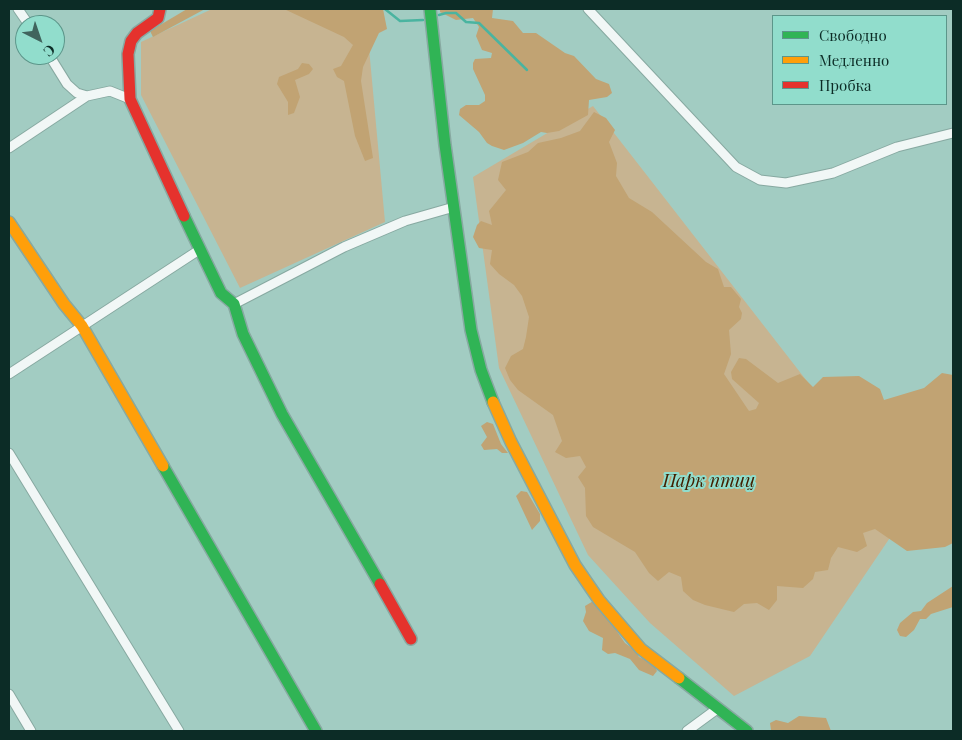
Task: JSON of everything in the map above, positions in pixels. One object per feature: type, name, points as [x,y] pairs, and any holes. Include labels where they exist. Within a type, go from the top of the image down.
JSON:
[{"type":"street","points":[[160,9],[158,18],[137,32],[131,41],[128,54],[130,98],[199,250],[221,293],[234,304],[243,334],[282,414],[411,639]]},
{"type":"street","points":[[430,9],[445,144],[471,330],[481,370],[511,442],[580,572],[599,600],[641,649],[747,731]]},
{"type":"street","points":[[588,9],[736,167],[760,180],[786,183],[833,173],[897,147],[953,133]]},
{"type":"street","points":[[55,65],[67,84],[77,93],[87,96]]},
{"type":"street","points":[[9,148],[87,96],[110,92],[130,98]]},
{"type":"street","points":[[234,304],[344,247],[405,221],[454,207]]},
{"type":"street","points":[[9,222],[64,304],[82,326],[316,731]]},
{"type":"street","points":[[9,374],[199,250]]},
{"type":"street","points":[[9,452],[178,731]]},
{"type":"street","points":[[9,694],[31,731]]},
{"type":"street","points":[[687,731],[717,709]]},
{"type":"green space","points":[[187,9],[205,9],[153,37],[150,31]]},
{"type":"green space","points":[[212,9],[295,9],[369,48],[385,222],[240,288],[141,95],[141,42]]},
{"type":"green space","points":[[284,9],[383,9],[387,29],[379,33],[363,67],[361,81],[373,158],[365,161],[355,136],[344,81],[337,77],[333,69],[341,66],[353,45],[344,37]]},
{"type":"green space","points":[[440,9],[493,9],[492,18],[513,21],[523,33],[536,33],[565,53],[574,56],[596,79],[609,84],[612,93],[607,97],[589,100],[588,115],[559,131],[541,132],[523,143],[504,150],[492,146],[459,115],[460,109],[466,105],[479,105],[485,101],[485,95],[473,69],[473,63],[475,59],[491,58],[492,53],[482,50],[476,36],[479,27],[473,18],[456,20],[440,12]]},
{"type":"green space","points":[[302,63],[309,64],[313,69],[309,74],[295,80],[300,97],[294,113],[288,115],[288,102],[277,84],[279,77],[298,69]]},
{"type":"green space","name":"Парк птиц","points":[[593,106],[908,511],[810,656],[734,696],[650,623],[588,555],[499,368],[473,177]]},
{"type":"green space","name":"Парк птиц","points":[[594,112],[606,118],[615,130],[609,142],[617,163],[616,176],[629,198],[652,212],[706,262],[718,269],[724,287],[731,287],[741,299],[739,307],[742,313],[741,319],[729,330],[731,354],[724,374],[749,411],[756,409],[759,403],[732,379],[731,372],[739,358],[746,359],[778,383],[800,374],[813,387],[823,377],[859,376],[880,389],[884,400],[924,388],[942,373],[953,375],[953,543],[945,547],[907,551],[875,529],[863,533],[867,546],[857,552],[838,547],[831,558],[828,570],[815,572],[813,579],[803,588],[777,586],[777,600],[769,610],[757,603],[744,604],[734,612],[693,600],[683,591],[681,577],[669,572],[658,581],[649,573],[635,552],[593,527],[586,516],[585,488],[578,477],[586,467],[580,456],[566,458],[555,452],[562,441],[553,415],[518,390],[510,380],[505,368],[511,356],[523,349],[526,337],[529,317],[522,296],[514,285],[499,274],[490,264],[492,250],[479,248],[473,237],[477,225],[481,221],[492,225],[489,211],[506,190],[498,180],[502,162],[528,152],[538,143],[561,138],[580,131]]},
{"type":"green space","points":[[487,422],[493,424],[501,444],[508,453],[502,453],[497,449],[484,450],[481,445],[487,437],[481,426]]},
{"type":"green space","points":[[521,491],[527,492],[540,514],[540,521],[532,530],[516,496]]},
{"type":"green space","points":[[953,586],[953,607],[931,614],[926,619],[920,619],[914,630],[906,637],[900,636],[897,630],[900,623],[913,612],[921,611],[927,603]]},
{"type":"green space","points":[[595,600],[625,643],[636,651],[639,657],[653,664],[657,671],[653,676],[639,670],[630,659],[615,653],[608,654],[602,650],[603,638],[589,631],[583,621],[586,612],[585,606]]},
{"type":"green space","points":[[799,716],[826,718],[831,731],[771,730],[770,723],[776,720],[788,723]]},
{"type":"waterway","points":[[385,9],[400,21],[423,20]]},
{"type":"waterway","points":[[439,15],[456,13],[466,22],[479,23],[527,70]]},
{"type":"traffic: fast","points":[[430,9],[445,145],[471,330],[481,370],[493,402]]},
{"type":"traffic: fast","points":[[184,216],[221,293],[234,304],[243,334],[282,414],[380,584]]},
{"type":"traffic: fast","points":[[163,466],[316,731]]},
{"type":"traffic: fast","points":[[679,678],[747,731]]},
{"type":"traffic: slow","points":[[9,222],[64,304],[82,326],[163,466]]},
{"type":"traffic: slow","points":[[493,402],[511,442],[575,565],[599,600],[641,649],[679,678]]},
{"type":"traffic: jam","points":[[160,9],[158,18],[137,33],[131,41],[128,54],[130,99],[184,216]]},
{"type":"traffic: jam","points":[[380,584],[411,639]]}]
